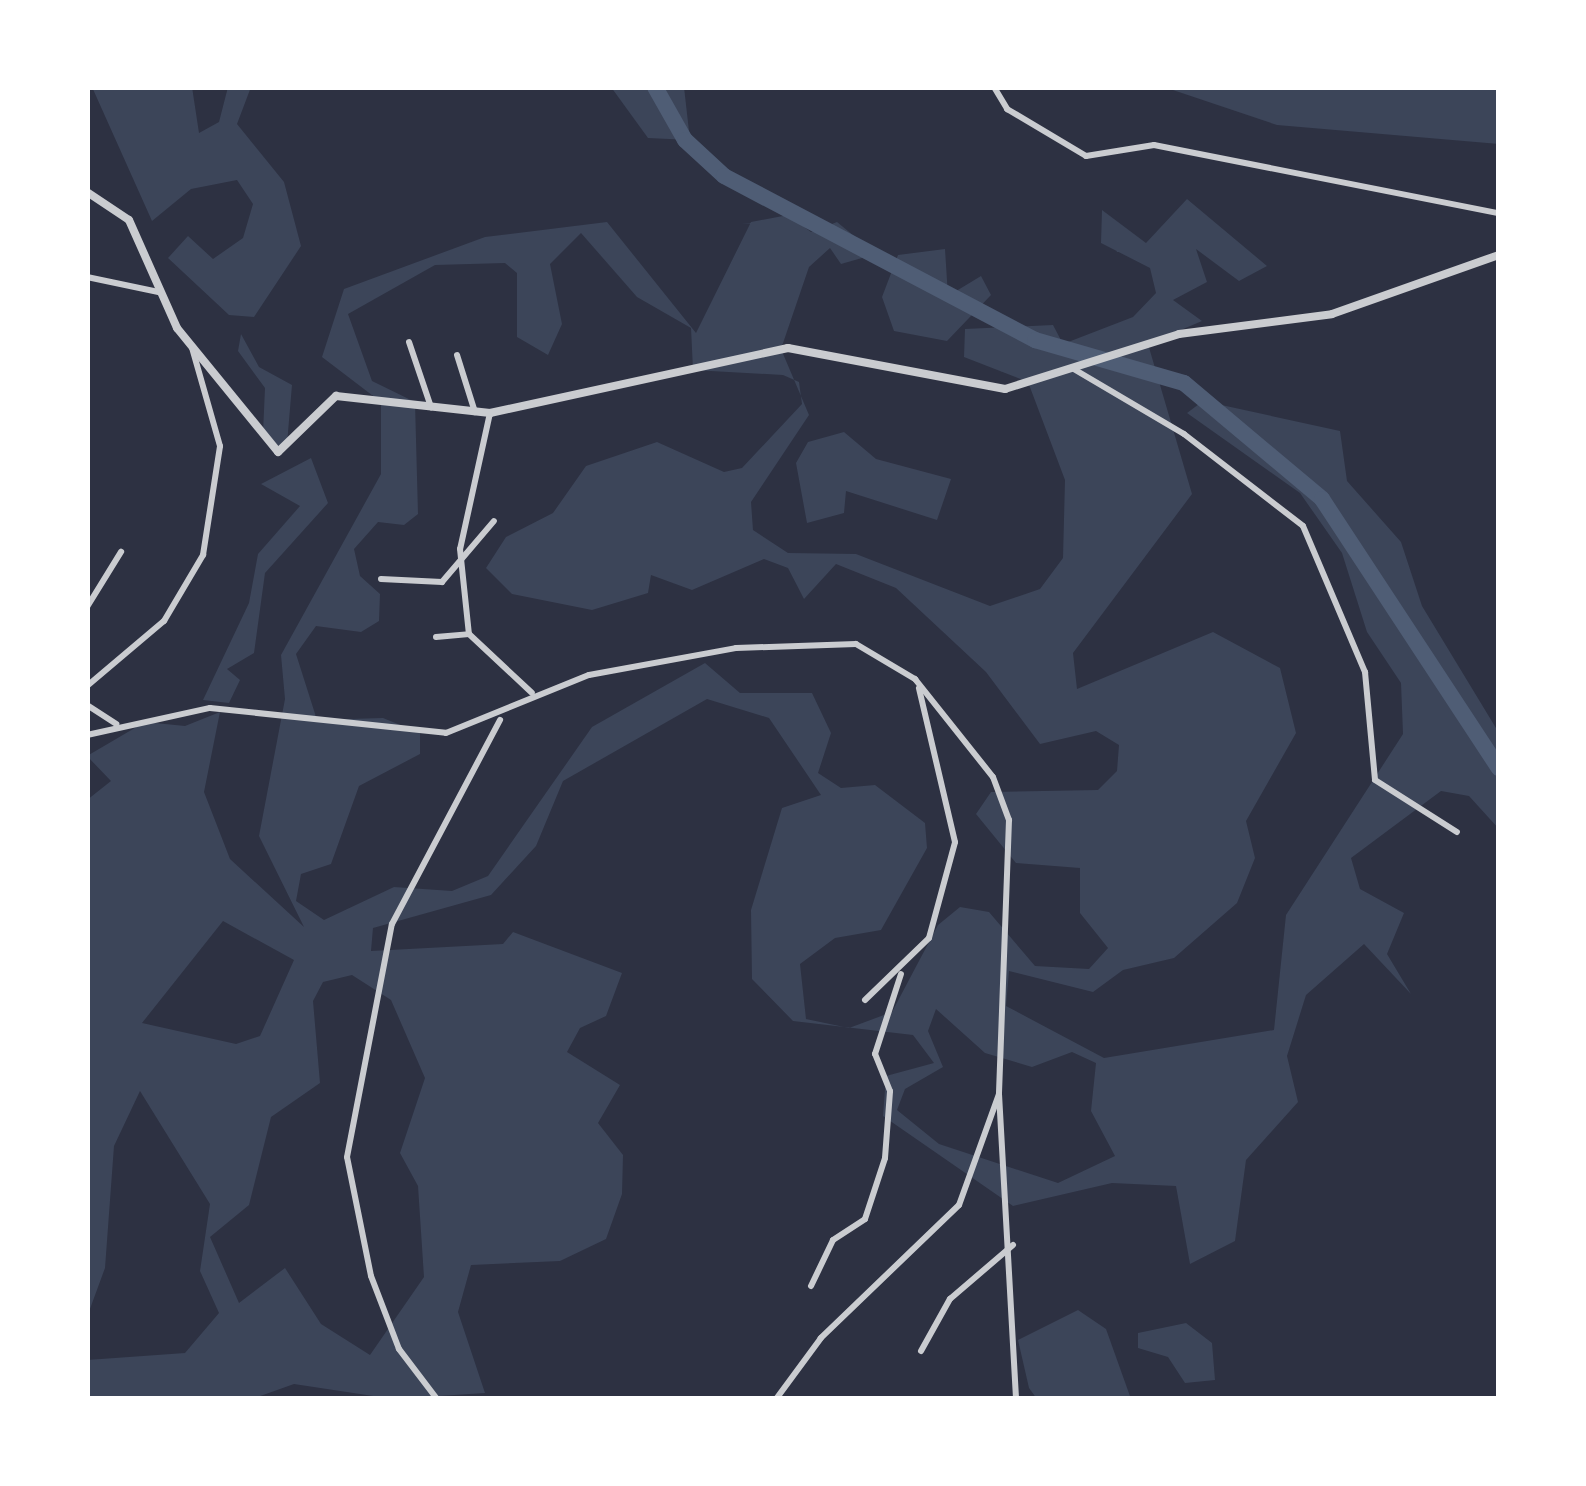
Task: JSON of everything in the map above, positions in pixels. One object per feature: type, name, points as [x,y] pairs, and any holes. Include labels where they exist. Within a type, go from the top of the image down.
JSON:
[{"type":"street","points":[[994,87],[1007,110],[1086,156],[1154,145],[1499,213]]},
{"type":"street","points":[[87,192],[129,220],[158,292],[192,348],[278,452],[336,396],[490,413],[788,348],[1005,389],[1179,334],[1332,314],[1499,255]]},
{"type":"street","points":[[87,277],[158,292]]},
{"type":"street","points":[[409,342],[432,410]]},
{"type":"street","points":[[87,686],[144,644],[203,555],[220,446],[192,348]]},
{"type":"street","points":[[457,355],[475,412]]},
{"type":"street","points":[[1072,368],[1184,434],[1304,526],[1365,672],[1375,780],[1457,832]]},
{"type":"street","points":[[490,413],[460,562],[469,634],[532,693]]},
{"type":"street","points":[[381,580],[442,582],[494,521]]},
{"type":"street","points":[[87,607],[121,552]]},
{"type":"street","points":[[436,637],[469,634]]},
{"type":"street","points":[[437,1399],[399,1349],[370,1276],[347,1157],[392,924],[500,720],[532,693],[650,658],[736,648],[856,644],[915,679],[994,777],[1009,820],[999,1094],[1013,1245],[1006,1375],[1016,1399]]},
{"type":"street","points":[[812,1286],[833,1240],[865,1220],[885,1158],[890,1091],[875,1054],[902,971],[942,904],[956,824],[915,679]]},
{"type":"street","points":[[87,704],[120,726]]},
{"type":"street","points":[[87,735],[210,709],[427,733],[500,720]]},
{"type":"street","points":[[865,1000],[902,971]]},
{"type":"street","points":[[776,1399],[821,1338],[959,1204],[999,1094]]},
{"type":"street","points":[[921,1351],[950,1299],[1013,1245]]},
{"type":"shaded area","points":[[92,87],[192,87],[199,133],[219,122],[228,87],[251,87],[237,124],[284,182],[301,246],[254,317],[229,315],[168,258],[188,236],[213,259],[243,238],[253,204],[237,180],[191,189],[152,221]]},
{"type":"shaded area","points":[[611,87],[684,87],[690,140],[648,138]]},
{"type":"shaded area","points":[[1164,87],[1499,87],[1499,144],[1277,125]]},
{"type":"shaded area","points":[[1187,199],[1267,266],[1239,281],[1196,249],[1207,282],[1173,300],[1202,321],[1148,344],[1192,494],[1073,653],[1077,689],[1213,632],[1280,668],[1296,733],[1246,821],[1255,858],[1237,903],[1174,958],[1123,970],[1093,992],[1009,971],[1006,1006],[1104,1058],[1274,1030],[1286,915],[1403,734],[1401,683],[1367,632],[1342,553],[1300,493],[1187,413],[1203,401],[1340,431],[1347,481],[1401,542],[1422,606],[1499,733],[1499,829],[1469,796],[1441,791],[1351,858],[1360,889],[1404,913],[1387,954],[1411,994],[1364,944],[1306,995],[1287,1056],[1298,1102],[1246,1160],[1235,1241],[1190,1264],[1176,1186],[1112,1183],[1013,1206],[883,1116],[886,1076],[934,1063],[913,1035],[850,1028],[892,1012],[938,925],[960,907],[989,912],[1035,966],[1089,969],[1108,948],[1080,913],[1080,868],[1016,863],[976,814],[991,792],[1098,790],[1117,771],[1119,745],[1096,731],[1040,744],[986,672],[896,588],[836,564],[804,599],[788,568],[764,559],[692,590],[651,575],[648,593],[592,610],[512,594],[486,568],[506,537],[553,513],[586,466],[657,442],[724,472],[742,468],[802,404],[801,396],[809,415],[751,502],[753,530],[788,553],[856,554],[990,606],[1040,589],[1063,558],[1065,480],[1028,382],[964,357],[965,329],[1053,325],[1063,344],[1133,317],[1156,293],[1150,268],[1101,243],[1102,210],[1146,243]],"holes":[[[936,1009],[985,1053],[1032,1067],[1072,1052],[1096,1063],[1091,1111],[1115,1156],[1058,1183],[939,1144],[897,1110],[905,1089],[943,1067],[928,1031]]]},
{"type":"shaded area","points":[[788,215],[811,232],[837,222],[876,254],[841,264],[830,248],[809,267],[781,349],[794,380],[783,375],[693,370],[691,328],[637,297],[581,233],[550,264],[562,324],[548,355],[517,337],[517,273],[505,263],[435,265],[348,314],[372,381],[415,402],[418,514],[404,525],[378,522],[354,549],[360,576],[380,594],[379,621],[361,632],[316,626],[296,654],[317,720],[383,718],[420,733],[420,754],[359,786],[331,864],[301,874],[296,901],[324,920],[394,887],[452,891],[488,876],[592,727],[705,663],[740,693],[812,693],[831,733],[818,773],[841,788],[875,785],[925,823],[927,848],[881,930],[835,938],[800,964],[806,1019],[844,1027],[793,1021],[752,979],[751,910],[782,808],[821,795],[769,718],[707,699],[563,781],[536,846],[491,895],[373,928],[371,951],[503,944],[513,932],[622,973],[606,1016],[580,1028],[567,1052],[620,1085],[598,1123],[623,1155],[622,1194],[606,1239],[560,1261],[471,1265],[458,1312],[485,1393],[393,1399],[294,1384],[252,1399],[87,1399],[87,1360],[185,1353],[219,1313],[200,1271],[210,1204],[140,1091],[114,1146],[105,1268],[87,1317],[87,800],[111,781],[87,756],[145,722],[185,726],[220,712],[204,792],[230,859],[304,927],[259,836],[285,699],[281,655],[381,474],[381,402],[322,357],[344,289],[485,237],[607,222],[696,333],[751,222]],"holes":[[[223,921],[294,960],[260,1036],[236,1044],[142,1023]],[[352,975],[391,1000],[425,1078],[400,1153],[418,1186],[424,1277],[370,1355],[321,1324],[285,1268],[239,1303],[210,1237],[249,1205],[271,1117],[320,1083],[313,1001],[323,982]]]},
{"type":"shaded area","points":[[945,249],[948,296],[981,276],[991,295],[947,341],[894,331],[882,297],[898,255]]},
{"type":"shaded area","points":[[241,334],[259,367],[292,385],[287,444],[277,449],[263,433],[265,388],[238,351]]},
{"type":"shaded area","points":[[844,432],[876,459],[951,479],[937,520],[846,491],[844,513],[807,523],[796,463],[808,442]]},
{"type":"shaded area","points":[[311,458],[328,503],[265,573],[254,653],[227,669],[240,680],[229,703],[203,700],[249,603],[258,554],[300,506],[261,484]]},
{"type":"shaded area","points":[[1078,1310],[1106,1329],[1131,1399],[1037,1399],[1029,1388],[1018,1340]]},
{"type":"shaded area","points":[[1186,1323],[1212,1343],[1215,1380],[1185,1383],[1168,1357],[1138,1348],[1138,1333]]},
{"type":"waterway","points":[[655,87],[685,140],[724,176],[1035,340],[1184,383],[1322,499],[1499,768]]}]
